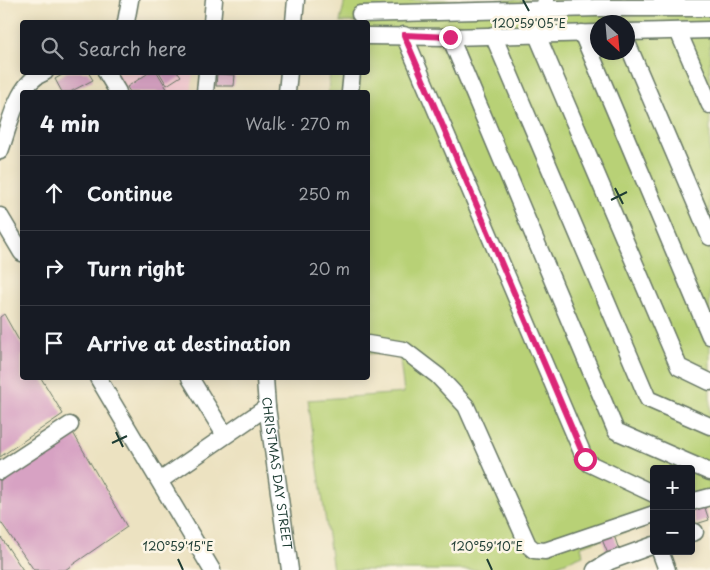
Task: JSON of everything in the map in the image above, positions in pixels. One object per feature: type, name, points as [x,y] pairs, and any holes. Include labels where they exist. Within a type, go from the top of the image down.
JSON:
[{"type":"street","points":[[126,20],[130,0]]},
{"type":"street","points":[[212,20],[214,0]]},
{"type":"street","points":[[294,20],[296,0]]},
{"type":"street","points":[[361,12],[399,6],[647,4],[703,6]]},
{"type":"street","points":[[544,5],[537,35],[679,367],[710,382]]},
{"type":"street","points":[[635,32],[710,30]]},
{"type":"street","points":[[678,31],[710,105]]},
{"type":"street","points":[[370,36],[450,37],[590,33]]},
{"type":"street","points":[[404,35],[585,459],[590,464],[650,492]]},
{"type":"street","points":[[494,35],[648,399],[710,426]]},
{"type":"street","points":[[450,37],[616,431],[710,472]]},
{"type":"street","points":[[601,60],[710,336]]},
{"type":"street","points":[[634,60],[710,237]]},
{"type":"street","points":[[26,90],[38,75]]},
{"type":"street","points":[[108,75],[117,90]]},
{"type":"street","points":[[205,90],[207,75]]},
{"type":"street","points":[[286,90],[289,75]]},
{"type":"street","points":[[350,90],[352,75]]},
{"type":"street","points":[[0,151],[20,101]]},
{"type":"street","points":[[0,216],[20,250]]},
{"type":"street","points":[[370,344],[404,350],[438,376],[466,406],[528,545],[534,550],[545,551],[650,515]]},
{"type":"street","points":[[99,380],[212,570]]},
{"type":"street","points":[[191,380],[225,436]]},
{"type":"street","name":"CHRISTMAS DAY STREET","points":[[265,380],[267,407],[290,570]]},
{"type":"street","points":[[160,480],[267,407]]},
{"type":"street","points":[[0,471],[70,425]]},
{"type":"street","points":[[695,501],[710,497]]},
{"type":"street","points":[[595,570],[612,565],[650,547]]},
{"type":"street","points":[[661,555],[667,570]]},
{"type":"shaded area","points":[[114,75],[193,75],[191,90],[125,90]]},
{"type":"green space","points":[[345,0],[710,0],[710,505],[695,509],[695,465],[650,465],[650,523],[581,546],[583,555],[545,570],[333,570],[308,400],[404,393],[399,351],[370,354],[370,90],[328,90],[330,75],[370,75],[370,20],[340,20]]},
{"type":"building","points":[[62,75],[90,75],[93,80],[74,90],[61,90],[55,79]]},
{"type":"building","points":[[145,75],[159,75],[168,90],[129,90],[127,87]]},
{"type":"building","points":[[161,75],[181,76],[167,85]]},
{"type":"building","points":[[217,75],[235,75],[234,86],[216,86]]},
{"type":"building","points":[[4,314],[20,342],[20,380],[42,380],[63,414],[0,457],[0,317]]},
{"type":"building","points":[[71,429],[127,527],[65,570],[34,570],[0,521],[0,478]]},
{"type":"building","points":[[704,505],[709,520],[696,524],[695,508]]},
{"type":"building","points":[[613,532],[619,550],[608,554],[601,537]]},
{"type":"building","points":[[0,536],[23,570],[0,570]]},
{"type":"route","points":[[450,37],[404,35],[585,459]]}]
